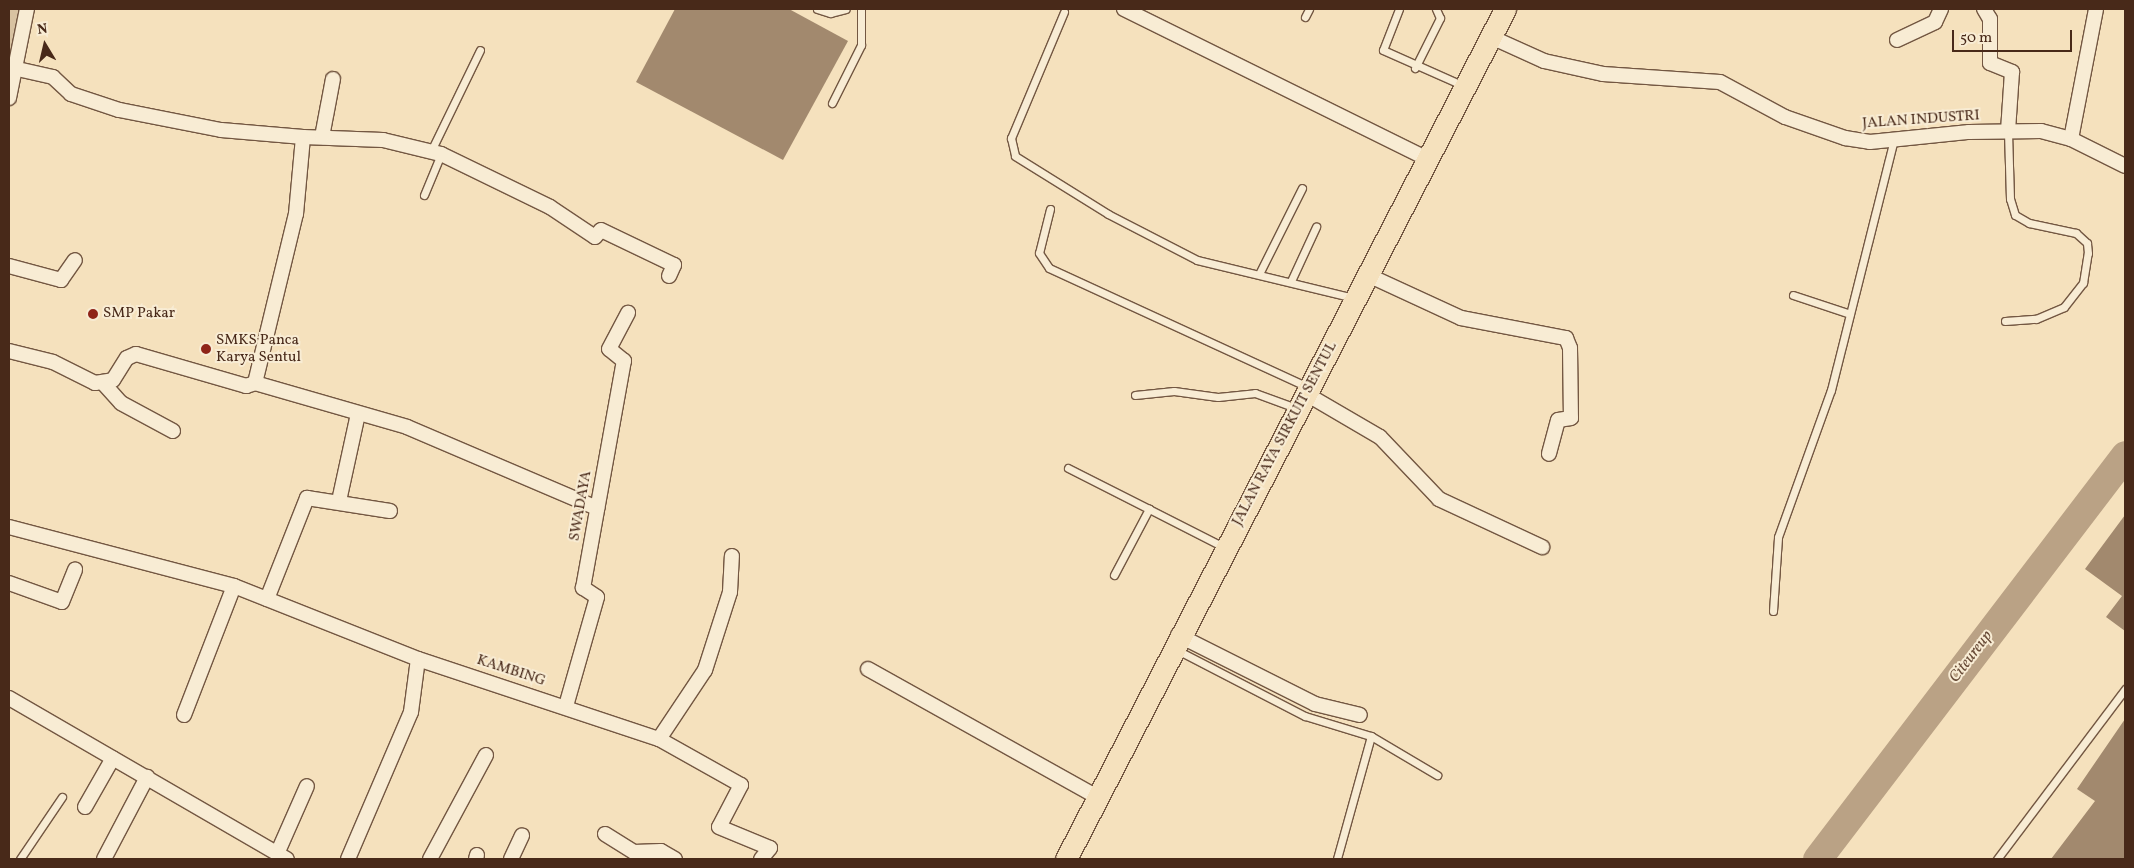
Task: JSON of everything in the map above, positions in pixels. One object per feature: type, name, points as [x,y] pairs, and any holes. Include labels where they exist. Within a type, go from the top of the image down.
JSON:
[{"type":"main road","name":"JALAN RAYA SIRKUIT SENTUL","points":[[1066,859],[1224,546],[1306,398],[1358,299],[1468,87],[1505,9]]},
{"type":"street","points":[[9,98],[13,68],[26,9]]},
{"type":"street","points":[[1124,9],[1430,160]]},
{"type":"street","points":[[1897,40],[1935,22],[1941,9]]},
{"type":"street","points":[[1984,9],[1990,19],[1990,63],[2012,72],[2008,131]]},
{"type":"street","points":[[2071,138],[2096,9]]},
{"type":"street","name":"JALAN INDUSTRI","points":[[1491,37],[1544,61],[1595,73],[1720,82],[1785,117],[1837,137],[1894,140],[2008,131],[2041,131],[2071,138],[2125,166]]},
{"type":"street","points":[[13,68],[53,77],[71,94],[119,110],[221,130],[303,137],[383,140],[436,152],[550,207],[595,237],[601,230],[674,265],[668,276]]},
{"type":"street","points":[[322,137],[333,79]]},
{"type":"street","points":[[255,383],[296,214],[303,137]]},
{"type":"street","points":[[9,266],[61,280],[75,260]]},
{"type":"street","points":[[1370,276],[1461,318],[1566,338],[1570,348],[1570,418],[1558,420],[1549,454]]},
{"type":"street","name":"SWADAYA","points":[[566,706],[597,597],[583,588],[624,361],[609,349],[628,313]]},
{"type":"street","points":[[9,352],[53,362],[88,381],[104,384],[114,380],[127,358],[136,354],[246,386],[255,383],[407,427],[597,508]]},
{"type":"street","points":[[104,384],[121,403],[173,431]]},
{"type":"street","points":[[1306,398],[1380,438],[1439,499],[1542,547]]},
{"type":"street","points":[[339,501],[358,414]]},
{"type":"street","points":[[267,599],[305,501],[310,497],[390,511]]},
{"type":"street","name":"KAMBING","points":[[9,527],[234,586],[418,659],[566,706],[658,739],[741,785],[718,827],[770,848],[760,859]]},
{"type":"street","points":[[658,739],[705,670],[730,592],[732,556]]},
{"type":"street","points":[[9,582],[62,602],[75,570]]},
{"type":"street","points":[[184,714],[234,586]]},
{"type":"street","points":[[1175,641],[1314,704],[1360,715]]},
{"type":"street","points":[[348,859],[410,712],[418,659]]},
{"type":"street","points":[[868,670],[1097,797]]},
{"type":"street","points":[[9,698],[282,857],[307,786]]},
{"type":"street","points":[[430,859],[486,755]]},
{"type":"street","points":[[85,807],[113,758]]},
{"type":"street","points":[[104,859],[147,777]]},
{"type":"street","points":[[605,834],[634,852],[661,851],[675,859]]},
{"type":"street","points":[[511,859],[522,835]]},
{"type":"lane","points":[[817,9],[830,13],[846,9]]},
{"type":"lane","points":[[832,103],[861,45],[861,9]]},
{"type":"lane","points":[[1304,17],[1308,9]]},
{"type":"lane","points":[[1398,9],[1382,48],[1415,68],[1468,87]]},
{"type":"lane","points":[[1415,68],[1440,18],[1436,9]]},
{"type":"lane","points":[[1064,12],[1013,133],[1012,152],[1108,214],[1181,252],[1219,267],[1291,281],[1358,299]]},
{"type":"lane","points":[[424,195],[436,152],[480,50]]},
{"type":"lane","points":[[2005,321],[2036,319],[2064,307],[2083,283],[2088,253],[2087,243],[2076,233],[2029,223],[2016,215],[2010,199],[2008,131]]},
{"type":"lane","points":[[1773,611],[1778,537],[1831,390],[1894,140]]},
{"type":"lane","points":[[1259,274],[1302,188]]},
{"type":"lane","points":[[1050,209],[1039,253],[1049,268],[1306,398]]},
{"type":"lane","points":[[1291,281],[1316,227]]},
{"type":"lane","points":[[1792,295],[1850,314]]},
{"type":"lane","points":[[1136,395],[1174,391],[1218,397],[1255,393],[1306,398]]},
{"type":"lane","points":[[1068,468],[1224,546]]},
{"type":"lane","points":[[1114,575],[1149,509]]},
{"type":"lane","points":[[1175,641],[1305,716],[1370,736],[1437,775]]},
{"type":"lane","points":[[1997,859],[2125,689]]},
{"type":"lane","points":[[1337,859],[1370,736]]},
{"type":"lane","points":[[20,859],[62,797]]},
{"type":"shaded area","points":[[9,9],[27,9],[9,100]]},
{"type":"building","points":[[675,9],[789,9],[848,41],[783,160],[636,82]]},
{"type":"building","points":[[2125,515],[2125,631],[2106,617],[2122,596],[2085,569]]},
{"type":"building","points":[[2125,719],[2125,859],[2051,859],[2095,801],[2077,789]]},
{"type":"waterway","name":"Citeureup","points":[[1817,859],[2125,455]]},
{"type":"place","name":"SMP Pakar","points":[[93,314]]},
{"type":"place","name":"SMKS Panca Karya Sentul","points":[[206,349]]}]
